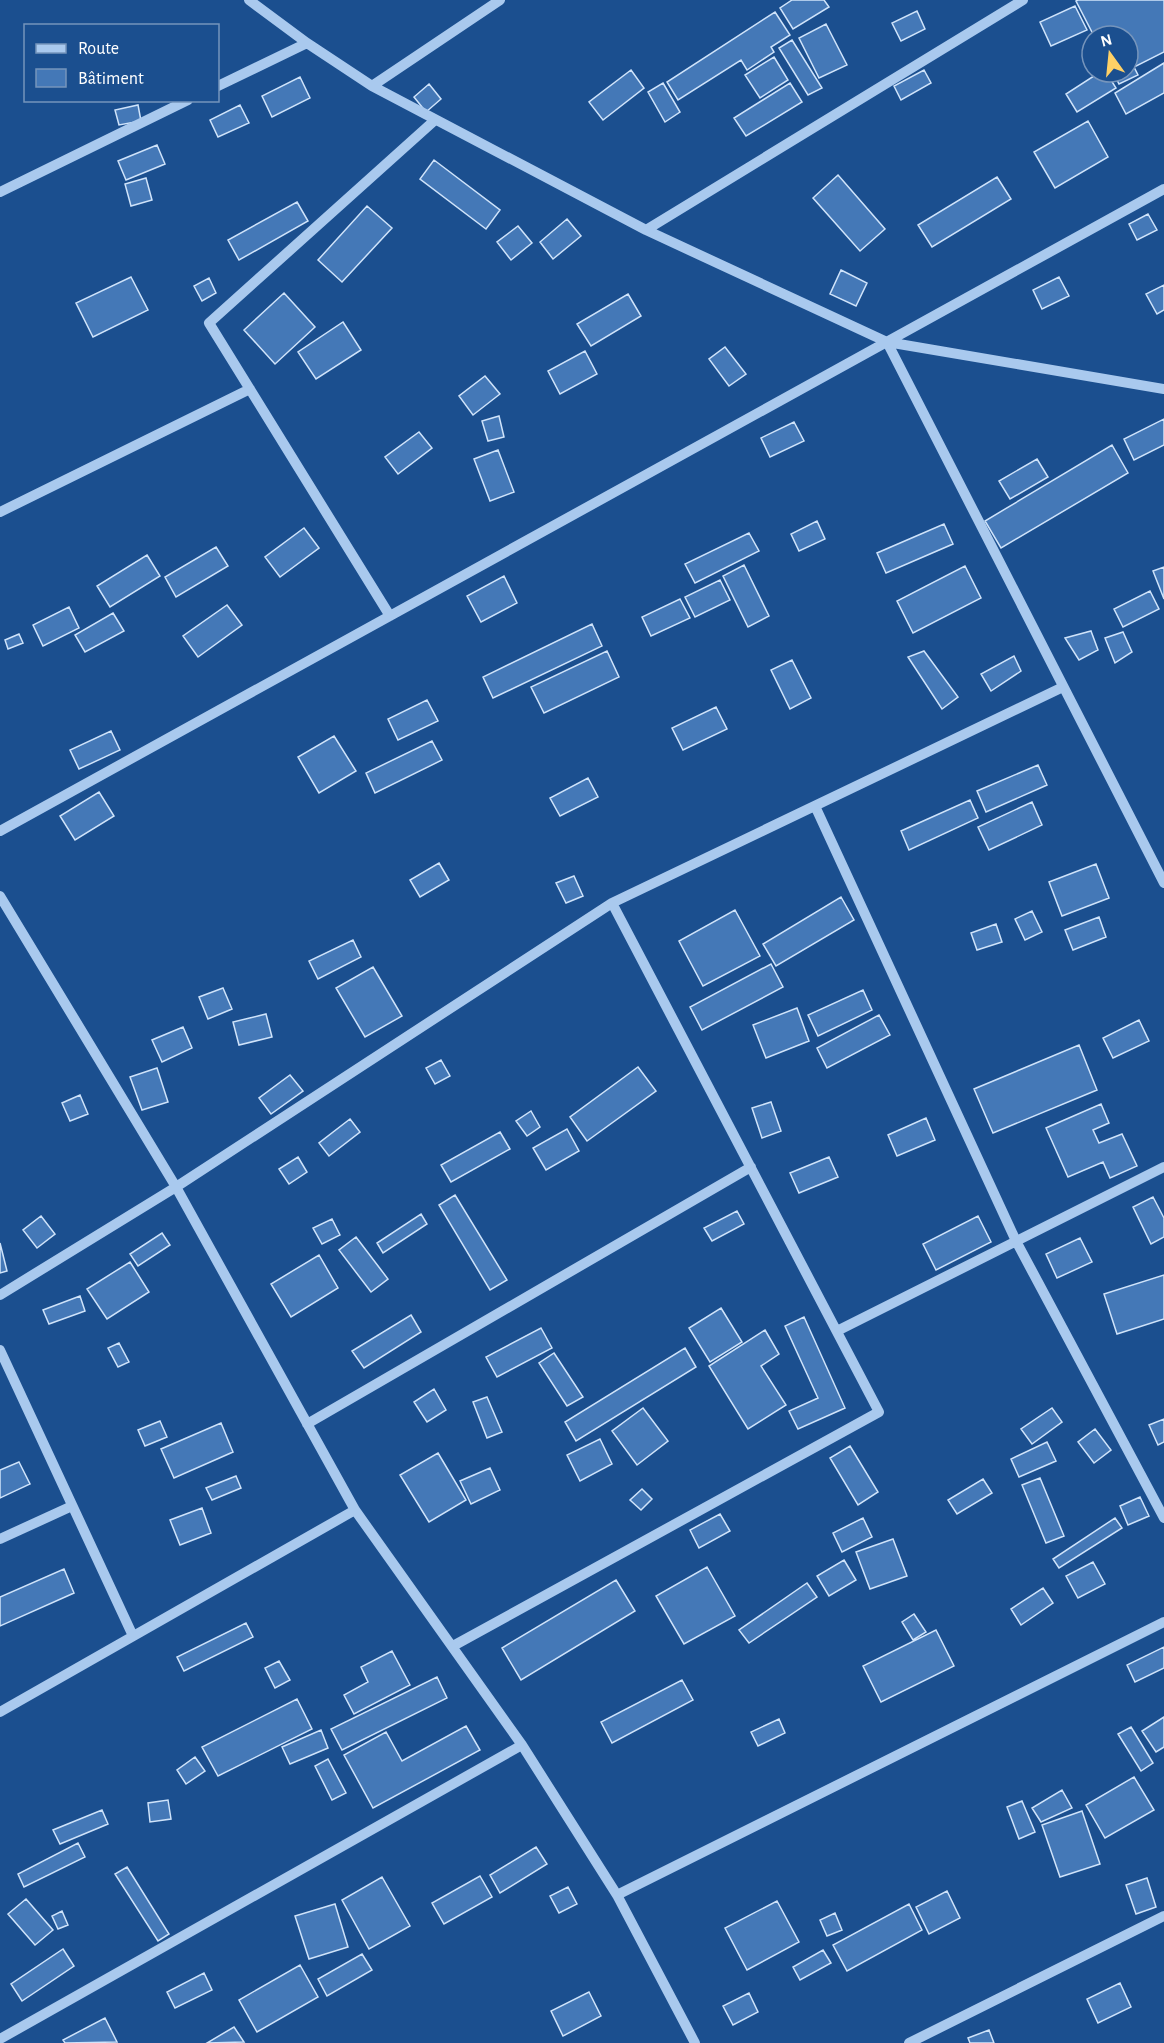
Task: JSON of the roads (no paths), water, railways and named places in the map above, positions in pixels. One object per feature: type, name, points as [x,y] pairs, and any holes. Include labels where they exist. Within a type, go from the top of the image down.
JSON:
[{"type":"street","points":[[249,0],[372,86],[435,120],[646,230],[887,342],[1164,389]]},
{"type":"street","points":[[372,86],[500,0]]},
{"type":"street","points":[[646,230],[1023,0]]},
{"type":"street","points":[[219,86],[307,42]]},
{"type":"street","points":[[0,192],[184,102]]},
{"type":"street","points":[[390,616],[209,322],[435,120]]},
{"type":"street","points":[[0,831],[1164,189]]},
{"type":"street","points":[[887,342],[1164,883]]},
{"type":"street","points":[[0,512],[250,389]]},
{"type":"street","points":[[0,1295],[176,1187],[612,903],[1063,687]]},
{"type":"street","points":[[814,806],[1016,1241],[1164,1518]]},
{"type":"street","points":[[0,896],[176,1187],[355,1510],[522,1745],[617,1895],[695,2043]]},
{"type":"street","points":[[453,1646],[879,1412],[612,903]]},
{"type":"street","points":[[308,1424],[751,1167]]},
{"type":"street","points":[[837,1331],[1164,1167]]},
{"type":"street","points":[[0,1350],[133,1636]]},
{"type":"street","points":[[0,1539],[72,1506]]},
{"type":"street","points":[[0,1712],[355,1510]]},
{"type":"street","points":[[617,1895],[1164,1623]]},
{"type":"street","points":[[0,2039],[522,1745]]},
{"type":"street","points":[[909,2043],[1164,1916]]}]
